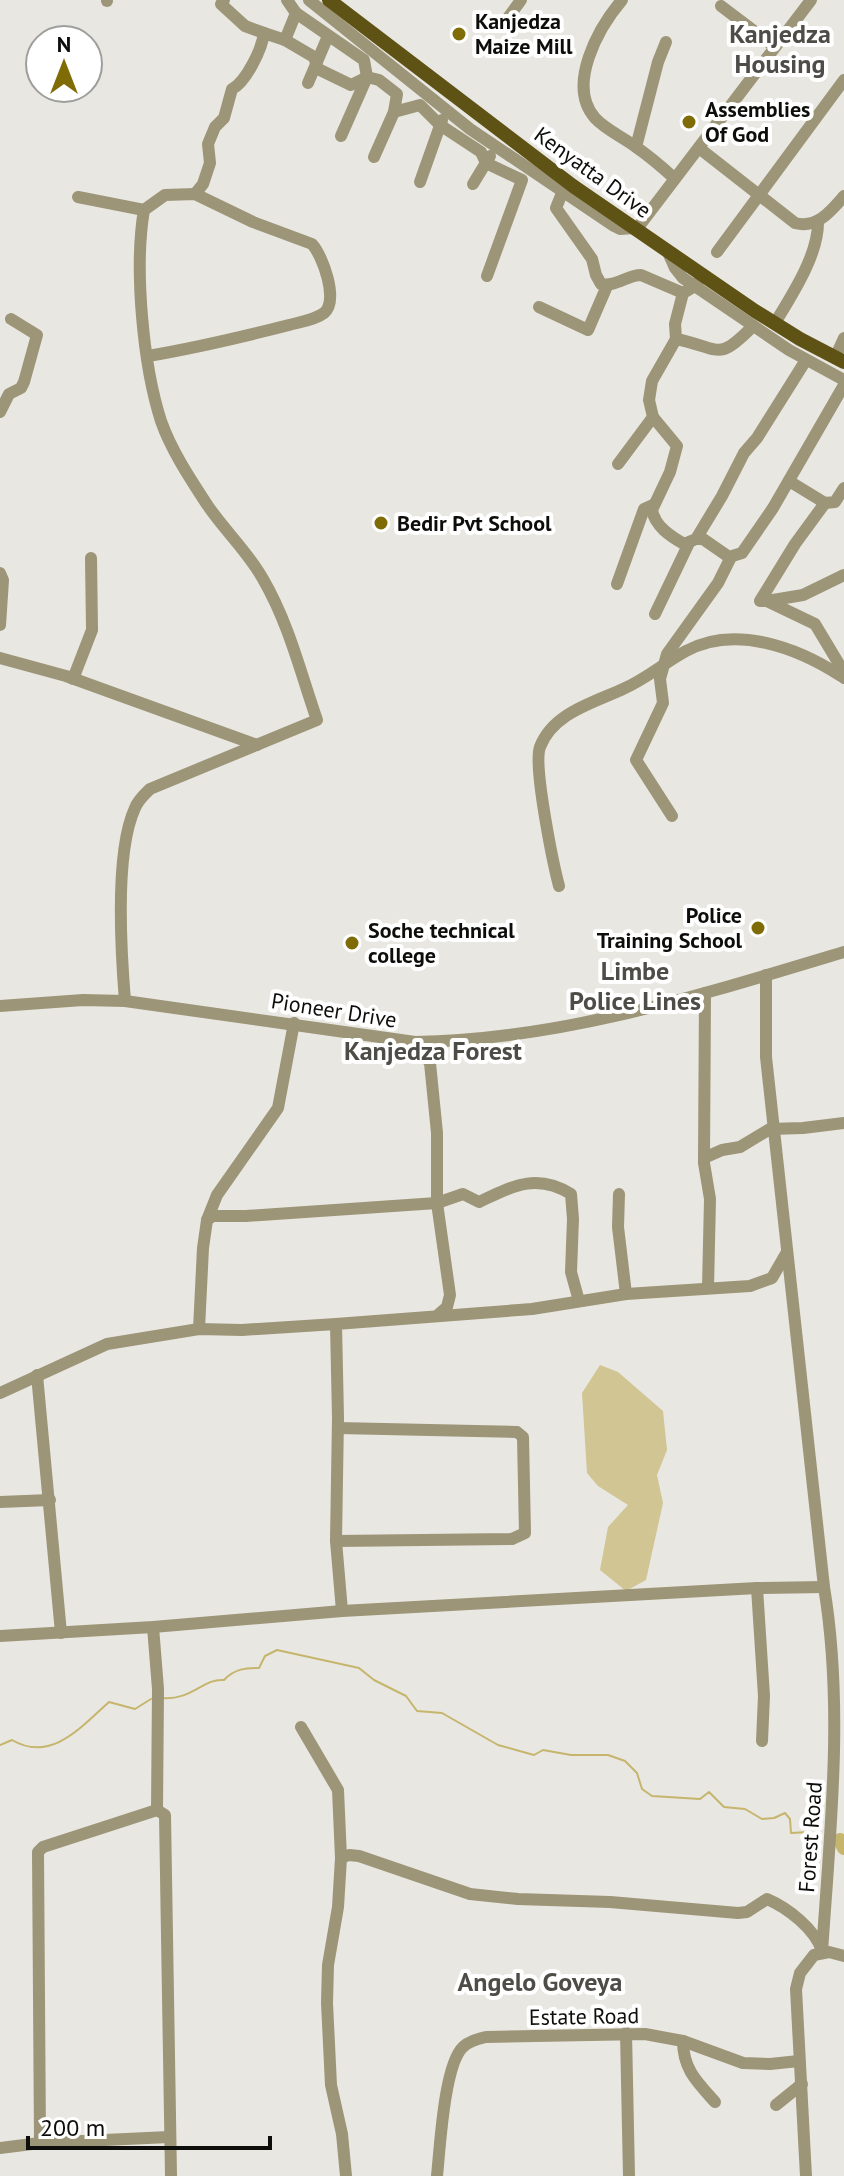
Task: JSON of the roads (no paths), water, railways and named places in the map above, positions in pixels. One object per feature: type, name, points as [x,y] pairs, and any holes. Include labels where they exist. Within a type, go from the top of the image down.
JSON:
[{"type":"main road","name":"Kenyatta Drive","points":[[329,0],[573,186],[667,250],[699,280],[839,360]]},
{"type":"street","points":[[287,0],[296,13],[364,60],[373,78],[397,94],[394,112],[374,157]]},
{"type":"street","points":[[309,0],[404,76],[440,125],[481,152],[486,163],[522,180],[487,276]]},
{"type":"street","points":[[505,22],[521,0]]},
{"type":"street","points":[[622,0],[610,13],[591,47],[584,85],[594,117],[674,178]]},
{"type":"street","points":[[394,112],[423,100],[446,109],[562,193],[620,229],[635,229],[811,0]]},
{"type":"street","points":[[220,1],[245,26],[285,40],[314,57],[318,69],[351,85],[373,78],[390,65]]},
{"type":"street","points":[[721,6],[775,47]]},
{"type":"street","points":[[285,40],[296,13]]},
{"type":"street","points":[[195,194],[203,184],[210,163],[208,144],[215,127],[224,118],[232,89],[242,84],[262,47],[264,33]]},
{"type":"street","points":[[308,83],[328,36]]},
{"type":"street","points":[[636,147],[666,42]]},
{"type":"street","points":[[395,92],[404,76]]},
{"type":"street","points":[[341,136],[373,78]]},
{"type":"street","points":[[717,252],[844,80]]},
{"type":"street","points":[[420,182],[446,109]]},
{"type":"street","points":[[473,184],[495,146]]},
{"type":"street","points":[[699,148],[795,223],[804,225],[818,221],[844,196]]},
{"type":"street","points":[[562,193],[557,204],[558,212],[592,259],[598,281],[607,286],[641,275],[683,293]]},
{"type":"street","points":[[78,197],[144,210],[165,195],[195,194],[253,222],[312,244],[318,251],[327,275],[331,305],[318,317],[148,356]]},
{"type":"street","points":[[125,1001],[121,956],[123,887],[126,837],[136,804],[150,789],[317,720],[296,648],[262,577],[209,508],[162,424],[150,382],[141,270],[144,210]]},
{"type":"street","points":[[775,323],[801,279],[817,235],[818,221]]},
{"type":"street","points":[[699,280],[753,326],[844,382],[789,481],[742,553],[731,557],[725,556],[703,539],[678,541],[655,521],[652,510],[670,472],[677,446],[653,417],[649,400],[652,381],[676,339],[675,324],[683,293],[699,280]]},
{"type":"street","points":[[539,307],[588,330],[607,286]]},
{"type":"street","points":[[0,412],[9,394],[21,388],[24,382],[37,335],[11,319]]},
{"type":"street","points":[[676,339],[723,351],[730,349],[753,326]]},
{"type":"street","points":[[839,360],[844,338]]},
{"type":"street","points":[[655,614],[692,541],[722,496],[744,453],[757,438],[806,360]]},
{"type":"street","points":[[618,464],[653,417]]},
{"type":"street","points":[[789,481],[825,503],[835,502],[844,488]]},
{"type":"street","points":[[825,503],[760,601],[803,595],[844,575]]},
{"type":"street","points":[[617,584],[644,509],[653,505]]},
{"type":"street","points":[[672,816],[636,760],[663,703],[660,679],[667,654],[718,583],[731,557]]},
{"type":"street","points":[[73,679],[92,630],[91,558]]},
{"type":"street","points":[[0,573],[3,580],[0,625]]},
{"type":"street","points":[[767,601],[815,624],[839,664],[843,677]]},
{"type":"street","points":[[559,886],[540,777],[539,748],[553,727],[573,710],[641,681],[688,650],[723,640],[760,640],[822,663],[843,677]]},
{"type":"street","points":[[0,658],[73,679],[257,745]]},
{"type":"street","name":"Pioneer Drive","points":[[0,1006],[83,1000],[125,1001],[415,1042],[462,1042],[601,1019],[705,993],[844,952]]},
{"type":"street","name":"Forest Road","points":[[766,975],[766,1057],[824,1587],[838,1623],[841,1726],[822,1952]]},
{"type":"street","points":[[705,993],[704,1158],[710,1199],[708,1288]]},
{"type":"street","points":[[199,1329],[207,1220],[217,1195],[278,1108],[294,1023]]},
{"type":"street","points":[[415,1042],[430,1063],[437,1133],[437,1203],[450,1295],[447,1307],[439,1314]]},
{"type":"street","points":[[704,1158],[740,1147],[770,1129],[844,1123]]},
{"type":"street","points":[[207,1220],[213,1216],[437,1203],[463,1194],[481,1201],[516,1184],[543,1183],[569,1193],[573,1219],[571,1272],[579,1301]]},
{"type":"street","points":[[619,1194],[618,1227],[626,1294]]},
{"type":"street","points":[[0,1393],[107,1344],[199,1329],[242,1330],[532,1309],[626,1294],[760,1284],[772,1278],[787,1252]]},
{"type":"street","points":[[336,1324],[336,1541],[342,1611]]},
{"type":"street","points":[[37,1375],[61,1633]]},
{"type":"street","points":[[336,1541],[512,1539],[525,1533],[523,1437],[517,1432],[338,1428]]},
{"type":"street","points":[[0,1502],[50,1500]]},
{"type":"street","points":[[0,1636],[342,1611],[824,1587]]},
{"type":"street","points":[[757,1588],[764,1696],[762,1741]]},
{"type":"street","points":[[153,1627],[158,1689],[157,1810]]},
{"type":"street","points":[[301,1727],[338,1790],[341,1858],[338,1907],[328,1965],[327,2003],[331,2085],[342,2134],[346,2176]]},
{"type":"street","points":[[40,2143],[38,1852],[43,1847],[157,1810],[165,1815],[171,2176]]},
{"type":"street","points":[[341,1858],[359,1856],[441,1885],[486,1896],[738,1913],[747,1912],[767,1899],[806,1927],[822,1952]]},
{"type":"street","points":[[806,2176],[796,1989],[800,1973],[814,1955],[822,1952],[844,1956]]},
{"type":"street","points":[[626,2033],[629,2176]]},
{"type":"street","name":"Estate Road","points":[[437,2176],[449,2078],[454,2061],[463,2046],[486,2037],[645,2034],[683,2041],[743,2063],[799,2061]]},
{"type":"street","points":[[683,2041],[687,2070],[715,2102]]},
{"type":"street","points":[[776,2105],[802,2084]]},
{"type":"street","points":[[0,2148],[169,2137]]},
{"type":"waterway","points":[[161,1698],[181,1696],[210,1682],[224,1680],[236,1671],[259,1668],[265,1656],[277,1650],[359,1668],[374,1680],[406,1696],[417,1711],[442,1713],[498,1745],[534,1755],[543,1750],[571,1755],[608,1755],[625,1761],[637,1773],[642,1789],[652,1796],[700,1799],[709,1792],[724,1807],[745,1809],[762,1819],[785,1813],[790,1819],[791,1833],[808,1832],[816,1842],[819,1834]]},
{"type":"waterway","points":[[0,1745],[12,1740],[26,1746],[52,1745],[76,1731],[109,1702],[135,1709],[151,1699]]},
{"type":"waterway","points":[[840,1840],[844,1848]]},
{"type":"place","name":"Kanjedza Maize Mill","points":[[459,34]]},
{"type":"place","name":"Assemblies Of God","points":[[689,122]]},
{"type":"place","name":"Bedir Pvt School","points":[[381,523]]},
{"type":"place","name":"Police Training School","points":[[758,928]]},
{"type":"place","name":"Soche technical college","points":[[352,943]]},
{"type":"district","name":"Kanjedza Housing","points":[[780,49]]},
{"type":"district","name":"Limbe Police Lines","points":[[635,986]]},
{"type":"district","name":"Kanjedza Forest","points":[[433,1051]]},
{"type":"district","name":"Angelo Goveya","points":[[540,1982]]}]
